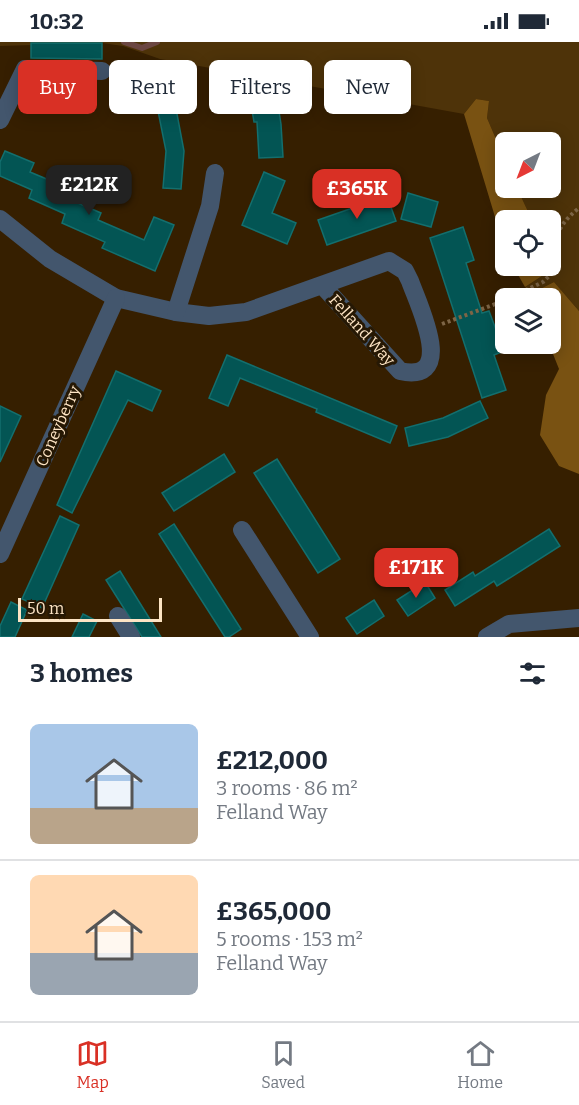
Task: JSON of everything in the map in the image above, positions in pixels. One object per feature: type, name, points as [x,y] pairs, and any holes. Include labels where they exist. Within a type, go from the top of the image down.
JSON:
[{"type":"street","points":[[0,120],[25,69],[102,71]]},
{"type":"street","points":[[176,312],[210,206],[215,173]]},
{"type":"street","name":"Felland Way","points":[[0,219],[50,259],[116,298],[176,312],[230,316],[323,286],[381,262],[398,265],[410,281],[428,330],[433,351],[429,363],[413,372],[400,371],[323,286]]},
{"type":"street","name":"Coneyberry","points":[[0,554],[116,298]]},
{"type":"street","points":[[242,530],[310,637]]},
{"type":"street","points":[[117,616],[131,637]]},
{"type":"street","points":[[487,637],[509,624],[579,618]]},
{"type":"path","points":[[530,288],[543,282],[555,270],[554,244],[562,221],[579,208]]},
{"type":"path","points":[[428,330],[495,304]]},
{"type":"shaded area","points":[[0,42],[579,42],[579,311],[554,282],[542,288],[525,287],[542,276],[561,276],[561,210],[527,210],[522,198],[561,198],[561,132],[495,132],[495,137],[487,118],[489,101],[476,99],[464,114],[411,104],[411,60],[324,60],[324,89],[312,86],[312,60],[209,60],[209,68],[197,66],[197,60],[166,60],[123,46],[102,43],[0,46]]},
{"type":"shaded area","points":[[476,99],[489,101],[487,118],[495,137],[495,198],[522,198],[527,210],[495,210],[495,217],[464,114]]},
{"type":"shaded area","points":[[519,276],[542,276],[525,287]]},
{"type":"shaded area","points":[[554,282],[559,288],[542,288]]},
{"type":"shaded area","points":[[561,290],[579,311],[579,474],[559,466],[540,435],[546,395],[559,369],[553,354],[561,354]]},
{"type":"building","points":[[31,43],[102,43],[102,59],[31,58]]},
{"type":"building","points":[[159,114],[177,114],[184,151],[181,189],[163,188],[166,151]]},
{"type":"building","points":[[253,114],[279,114],[283,157],[259,158],[257,122],[254,122]]},
{"type":"building","points":[[5,151],[34,163],[30,172],[68,188],[64,197],[101,213],[98,220],[144,240],[154,217],[174,225],[155,271],[102,248],[105,242],[62,223],[65,214],[29,198],[32,190],[0,176],[0,162]]},
{"type":"building","points":[[264,172],[285,181],[272,213],[296,223],[287,244],[242,225]]},
{"type":"building","points":[[408,193],[438,202],[431,227],[401,219]]},
{"type":"building","points":[[387,196],[396,221],[327,245],[318,220]]},
{"type":"building","points":[[463,227],[474,260],[466,263],[482,313],[489,311],[495,327],[496,354],[494,355],[506,390],[482,398],[430,238]]},
{"type":"building","points":[[227,355],[397,426],[390,443],[316,412],[317,409],[240,378],[228,406],[209,398]]},
{"type":"building","points":[[116,371],[161,391],[152,411],[128,400],[72,513],[57,505]]},
{"type":"building","points":[[480,401],[488,418],[448,437],[409,446],[405,428],[443,418]]},
{"type":"building","points":[[0,406],[21,416],[0,462]]},
{"type":"building","points":[[224,454],[235,472],[174,511],[162,493]]},
{"type":"building","points":[[277,459],[340,559],[318,573],[254,473]]},
{"type":"building","points":[[60,516],[79,525],[42,608],[22,599]]},
{"type":"building","points":[[174,524],[241,629],[229,637],[225,637],[159,534]]},
{"type":"building","points":[[549,529],[560,546],[497,586],[494,581],[455,606],[445,590],[473,572],[475,576]]},
{"type":"building","points":[[120,571],[161,637],[142,637],[106,580]]},
{"type":"building","points":[[425,582],[435,598],[408,616],[397,600]]},
{"type":"building","points":[[374,600],[384,616],[357,634],[346,618]]},
{"type":"building","points":[[11,602],[27,610],[15,637],[0,637],[0,626]]},
{"type":"building","points":[[83,614],[97,621],[89,637],[72,637]]},
{"type":"waterway","points":[[124,42],[142,48],[157,42]]}]
